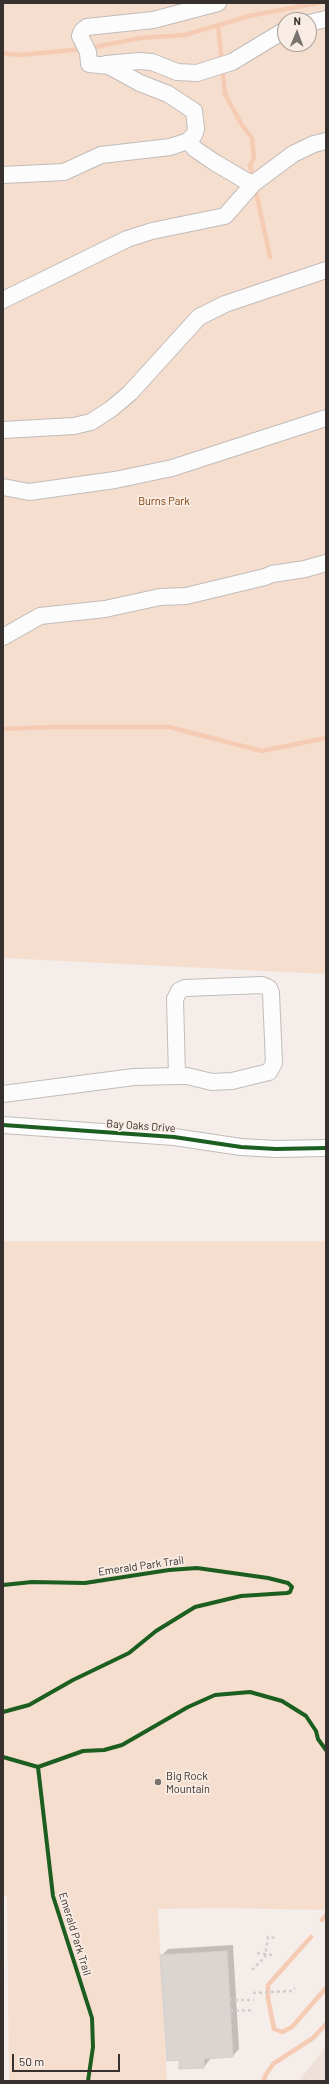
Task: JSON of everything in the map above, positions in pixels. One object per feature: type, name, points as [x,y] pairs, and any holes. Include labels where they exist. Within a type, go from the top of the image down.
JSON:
[{"type":"street","points":[[218,3],[153,20],[87,27],[82,31],[80,36],[88,52],[89,64],[139,61],[152,62],[177,72],[197,73],[232,62],[277,35]]},
{"type":"street","points":[[3,175],[64,172],[101,155],[170,147],[188,141],[194,135],[196,129],[194,111],[168,94],[140,83],[109,66],[100,64]]},
{"type":"street","points":[[188,141],[195,150],[246,181],[254,183]]},
{"type":"street","points":[[3,300],[127,239],[152,231],[224,216],[254,183],[293,154],[314,144],[326,141]]},
{"type":"street","points":[[3,430],[74,426],[91,422],[111,409],[130,393],[199,317],[225,304],[326,270]]},
{"type":"street","points":[[3,488],[29,492],[122,479],[172,468],[326,418]]},
{"type":"street","points":[[3,637],[40,616],[105,609],[160,597],[186,596],[272,574],[306,569],[326,563]]},
{"type":"street","points":[[3,1094],[134,1077],[187,1076],[212,1082],[232,1081],[268,1072],[274,1063],[271,993],[269,988],[262,985],[186,988],[179,991],[175,1000],[177,1076]]},
{"type":"street","name":"Bay Oaks Drive","points":[[3,1125],[174,1137],[241,1147],[276,1149],[326,1148]]},
{"type":"path","points":[[252,1970],[265,1957],[268,1937],[277,1938]]},
{"type":"path","points":[[257,1953],[272,1955]]},
{"type":"path","points":[[253,1993],[292,1991],[295,1988]]},
{"type":"path","points":[[230,2000],[254,2000]]},
{"type":"path","points":[[230,2011],[254,2010]]},
{"type":"shaded area","points":[[326,2046],[326,2081],[299,2081]]},
{"type":"green space","name":"Burns Park","points":[[3,3],[326,3],[326,974],[3,958]]},
{"type":"green space","points":[[3,1241],[326,1241],[326,1910],[221,1908],[158,1909],[167,2081],[9,2081],[7,1897],[3,1893]]},
{"type":"building","points":[[227,1951],[233,2057],[204,2059],[204,2068],[179,2069],[179,2060],[167,2061],[160,1955]]},
{"type":"waterway","points":[[90,48],[140,38],[185,35],[249,16],[318,3]]},
{"type":"waterway","points":[[218,25],[225,94],[242,125],[252,138],[254,158],[250,165],[254,180]]},
{"type":"waterway","points":[[3,53],[19,55],[83,49]]},
{"type":"waterway","points":[[255,187],[270,257]]},
{"type":"waterway","points":[[3,729],[52,727],[169,727],[262,751],[326,738]]},
{"type":"waterway","points":[[322,1920],[326,1915]]},
{"type":"waterway","points":[[311,1937],[268,1985],[268,1998],[274,2029],[282,2032],[292,2027],[326,1988]]},
{"type":"waterway","points":[[264,2081],[265,2076],[273,2064],[313,2038],[326,2024]]},
{"type":"cycle path","points":[[3,1125],[174,1137],[241,1147],[276,1149],[326,1148]]},
{"type":"cycle path","name":"Emerald Park Trail","points":[[3,1585],[32,1582],[85,1583],[169,1570],[197,1568],[268,1578],[288,1583],[292,1587],[290,1592],[287,1593],[241,1596],[195,1607],[156,1631],[129,1653],[73,1680],[29,1705],[3,1712]]},
{"type":"cycle path","points":[[3,1757],[38,1767],[83,1751],[104,1750],[122,1745],[188,1707],[215,1695],[250,1692],[282,1701],[306,1716],[316,1731],[318,1739],[326,1750]]},
{"type":"cycle path","name":"Emerald Park Trail","points":[[38,1767],[53,1896],[92,2018],[93,2047],[88,2081]]},
{"type":"place","name":"Big Rock Mountain","points":[[158,1782]]}]
